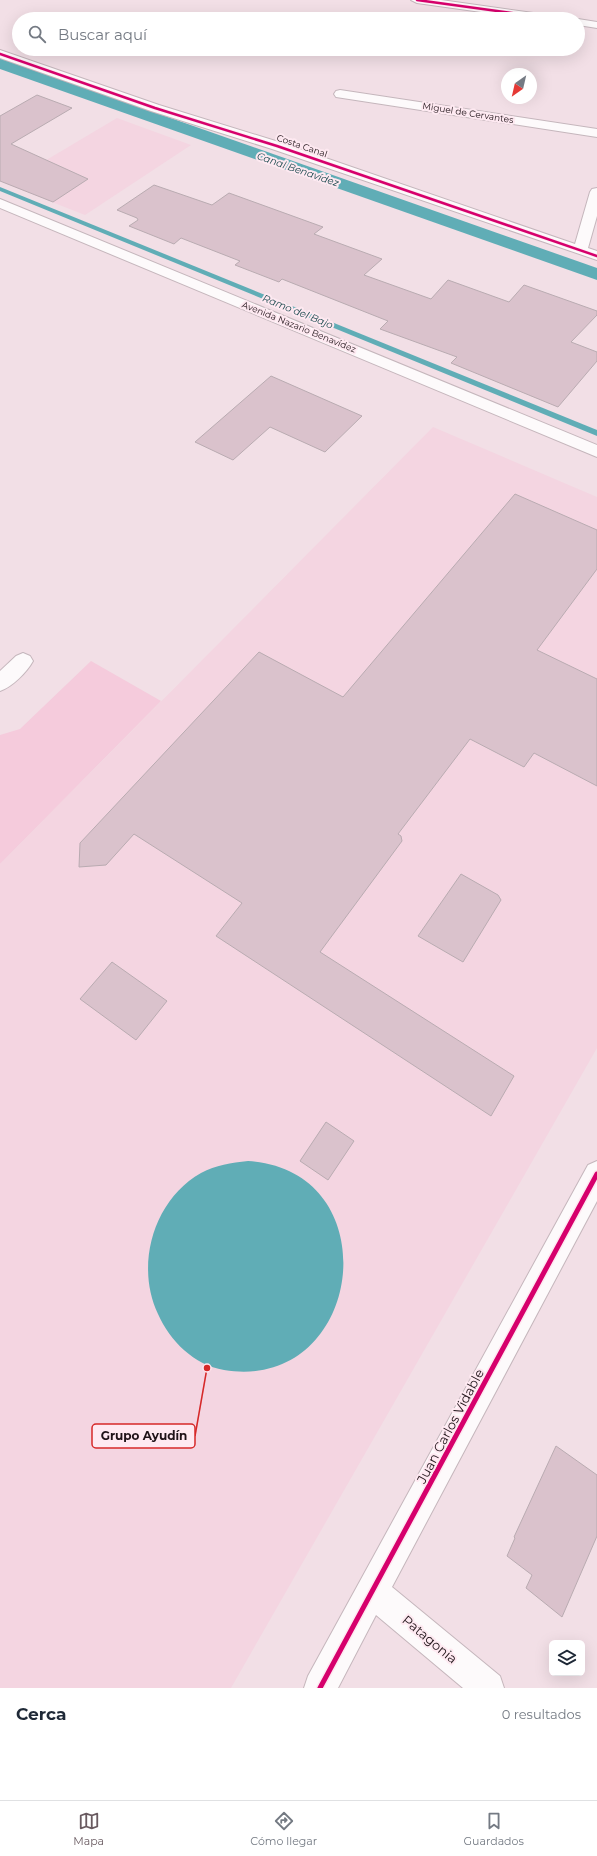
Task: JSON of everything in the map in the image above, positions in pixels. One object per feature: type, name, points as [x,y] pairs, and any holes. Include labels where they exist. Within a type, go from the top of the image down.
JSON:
[{"type":"street","points":[[423,0],[506,12]]},
{"type":"street","points":[[585,23],[597,25]]},
{"type":"street","name":"Costa Canal","points":[[0,54],[155,108],[284,148],[597,256]]},
{"type":"street","name":"Miguel de Cervantes","points":[[340,94],[597,133]]},
{"type":"street","points":[[580,250],[597,192]]},
{"type":"street","name":"Avenida Nazario Benavídez","points":[[0,203],[597,451]]},
{"type":"street","points":[[0,683],[23,661]]},
{"type":"street","name":"Juan Carlos Vidable","points":[[320,1688],[597,1174]]},
{"type":"street","name":"Patagonia","points":[[372,1591],[488,1688]]},
{"type":"shaded area","points":[[117,118],[191,145],[85,215],[6,184]]},
{"type":"shaded area","points":[[433,427],[597,497],[597,1048],[231,1688],[0,1688],[0,864]]},
{"type":"shaded area","points":[[91,661],[161,701],[0,864],[0,735],[20,729]]},
{"type":"water","name":"Canal Benavídez","points":[[0,58],[597,268],[597,280],[0,69]]},
{"type":"water","points":[[248,1161],[294,1174],[325,1201],[341,1237],[342,1278],[331,1316],[307,1348],[271,1368],[224,1370],[203,1363],[193,1357],[176,1342],[163,1324],[151,1295],[148,1276],[149,1255],[153,1236],[160,1217],[171,1200],[184,1185],[201,1173],[212,1168]]},
{"type":"building","points":[[37,95],[72,108],[11,144],[88,179],[53,202],[0,181],[0,116]]},
{"type":"building","points":[[154,185],[212,205],[229,193],[323,227],[314,234],[382,259],[364,275],[431,299],[448,280],[509,302],[524,285],[597,311],[597,315],[571,342],[597,352],[597,361],[558,407],[451,363],[457,357],[380,329],[388,321],[282,279],[279,282],[235,265],[240,261],[181,238],[174,244],[129,226],[138,220],[137,218],[117,210]]},
{"type":"building","points":[[271,376],[362,416],[325,452],[270,427],[233,460],[195,442]]},
{"type":"building","points":[[515,494],[597,530],[597,569],[537,650],[597,679],[597,786],[534,753],[524,767],[470,739],[398,834],[401,836],[402,841],[320,952],[514,1076],[491,1116],[216,936],[242,903],[134,834],[106,865],[79,867],[80,843],[259,652],[343,697]]},
{"type":"building","points":[[461,874],[498,895],[501,900],[463,962],[418,936]]},
{"type":"building","points":[[112,962],[167,1001],[136,1040],[80,999]]},
{"type":"building","points":[[326,1122],[354,1141],[328,1180],[300,1161]]},
{"type":"building","points":[[556,1446],[597,1475],[597,1536],[562,1617],[526,1588],[532,1575],[507,1556],[515,1538],[514,1537]]},
{"type":"waterway","name":"Ramo del Bajo","points":[[0,189],[597,433]]},
{"type":"cycle path","points":[[417,0],[504,12]]},
{"type":"cycle path","points":[[0,54],[155,108],[277,146],[597,256]]},
{"type":"cycle path","points":[[320,1688],[597,1174]]},
{"type":"place","name":"Grupo Ayudín","points":[[207,1368]]}]
